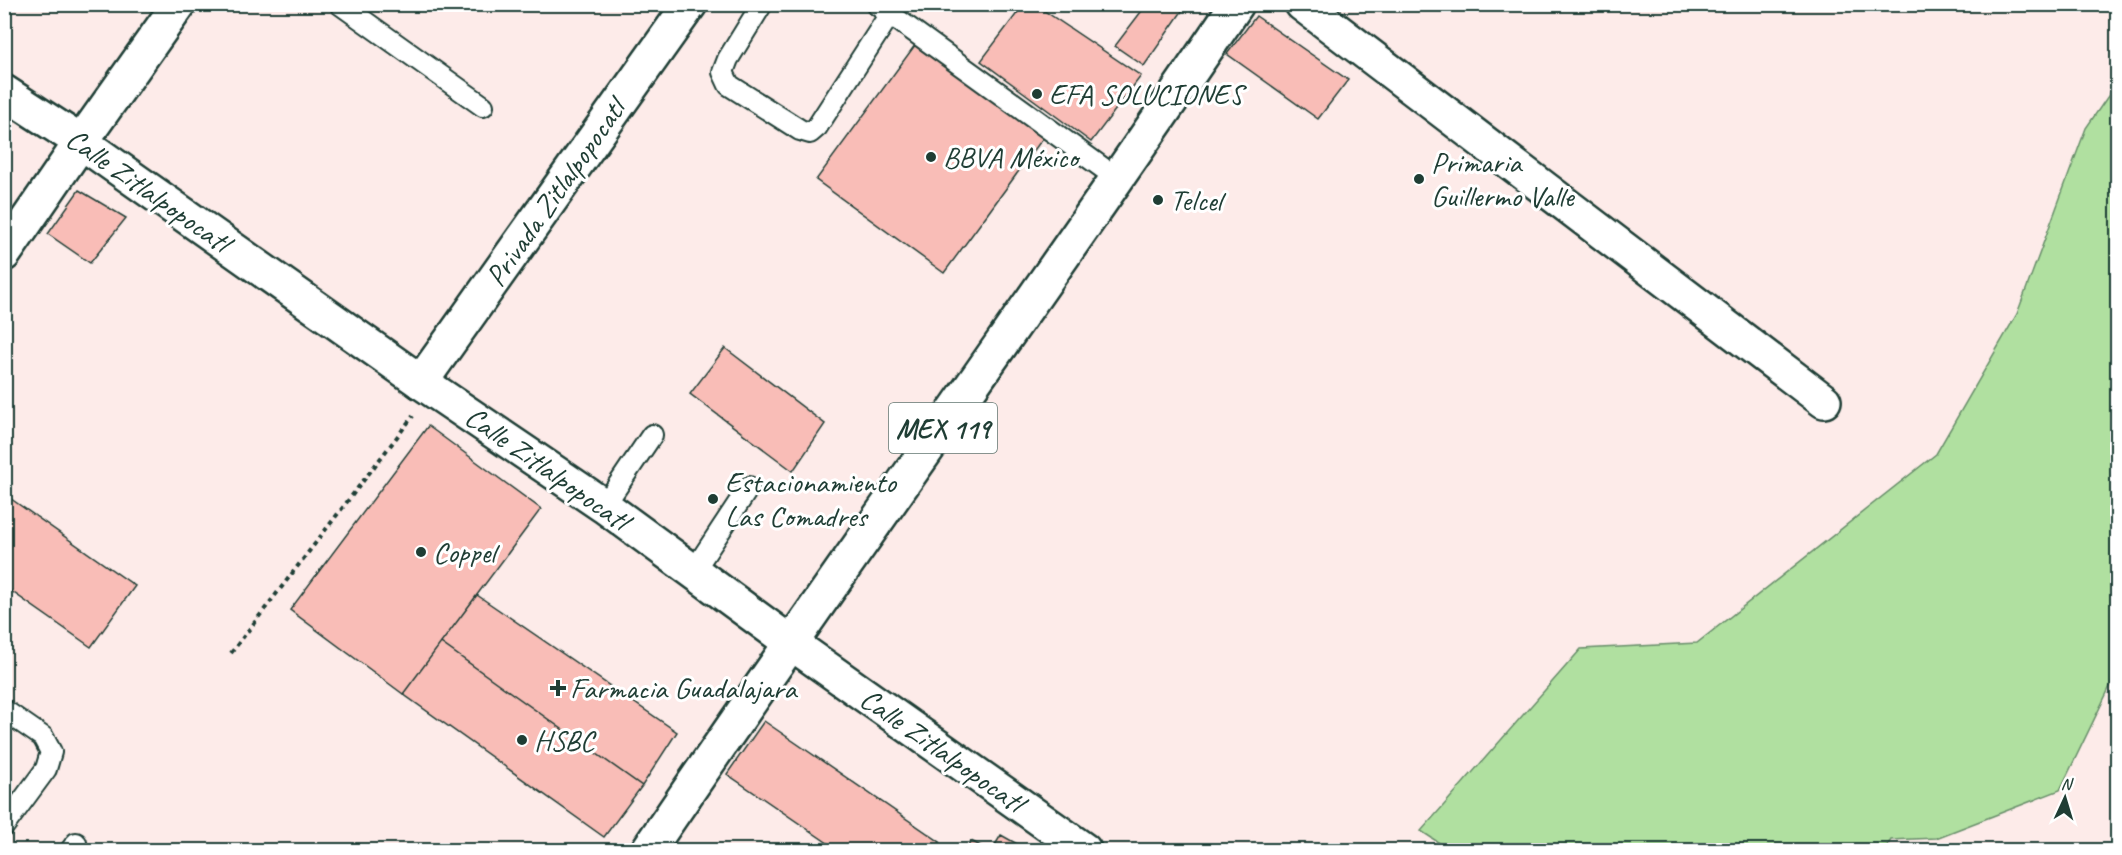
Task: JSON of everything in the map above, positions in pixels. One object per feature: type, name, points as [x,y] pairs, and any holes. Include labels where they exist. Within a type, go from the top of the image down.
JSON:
[{"type":"street","points":[[4,254],[179,4]]},
{"type":"street","name":"Privada Zitlalpopocatl","points":[[427,386],[690,4]]},
{"type":"street","name":"MEX 119","points":[[648,850],[1118,179],[1237,4]]},
{"type":"street","points":[[1302,4],[1824,401]]},
{"type":"street","name":"Calle Zitlalpopocatl","points":[[4,92],[81,142],[427,386],[604,506],[791,643],[1084,850]]},
{"type":"lane","points":[[340,4],[483,106]]},
{"type":"lane","points":[[762,4],[728,59],[723,72],[729,85],[800,130],[810,133],[817,127],[883,9],[1118,179]]},
{"type":"lane","points":[[604,506],[652,435]]},
{"type":"lane","points":[[693,572],[749,488]]},
{"type":"lane","points":[[4,710],[43,737],[51,752],[45,769],[4,826]]},
{"type":"path","points":[[231,653],[427,386]]},
{"type":"green space","points":[[2117,83],[2117,672],[2060,790],[1936,838],[1891,840],[1884,850],[1450,850],[1421,831],[1581,649],[1697,643],[1936,454],[2017,314],[2086,128]]},
{"type":"building","points":[[1024,4],[1034,4],[1141,76],[1091,142],[981,61]]},
{"type":"building","points":[[1147,4],[1187,4],[1144,66],[1115,46]]},
{"type":"building","points":[[1256,16],[1348,80],[1318,119],[1227,54]]},
{"type":"building","name":"BBVA México","points":[[918,41],[1046,134],[944,273],[816,180]]},
{"type":"building","points":[[79,190],[126,218],[90,263],[48,234]]},
{"type":"building","points":[[725,348],[825,424],[793,471],[690,394]]},
{"type":"building","name":"Coppel","points":[[428,426],[541,509],[403,694],[290,610]]},
{"type":"building","points":[[4,494],[135,586],[91,647],[4,586]]},
{"type":"building","name":"Farmacia Guadalajara","points":[[477,595],[677,732],[642,786],[441,643]]},
{"type":"building","name":"HSBC","points":[[441,643],[642,786],[604,837],[403,694]]},
{"type":"building","points":[[764,721],[940,842],[934,850],[838,850],[727,774]]},
{"type":"building","points":[[1001,835],[1028,850],[992,850]]},
{"type":"building","points":[[971,841],[988,850],[966,850]]},
{"type":"place","name":"EFA SOLUCIONES","points":[[1037,94]]},
{"type":"place","name":"BBVA México","points":[[931,157]]},
{"type":"place","name":"Primaria Guillermo Valle","points":[[1419,179]]},
{"type":"place","name":"Telcel","points":[[1158,200]]},
{"type":"place","name":"Estacionamiento Las Comadres","points":[[713,499]]},
{"type":"place","name":"Coppel","points":[[421,552]]},
{"type":"place","name":"Farmacia Guadalajara","points":[[558,688]]},
{"type":"place","name":"HSBC","points":[[522,740]]}]
